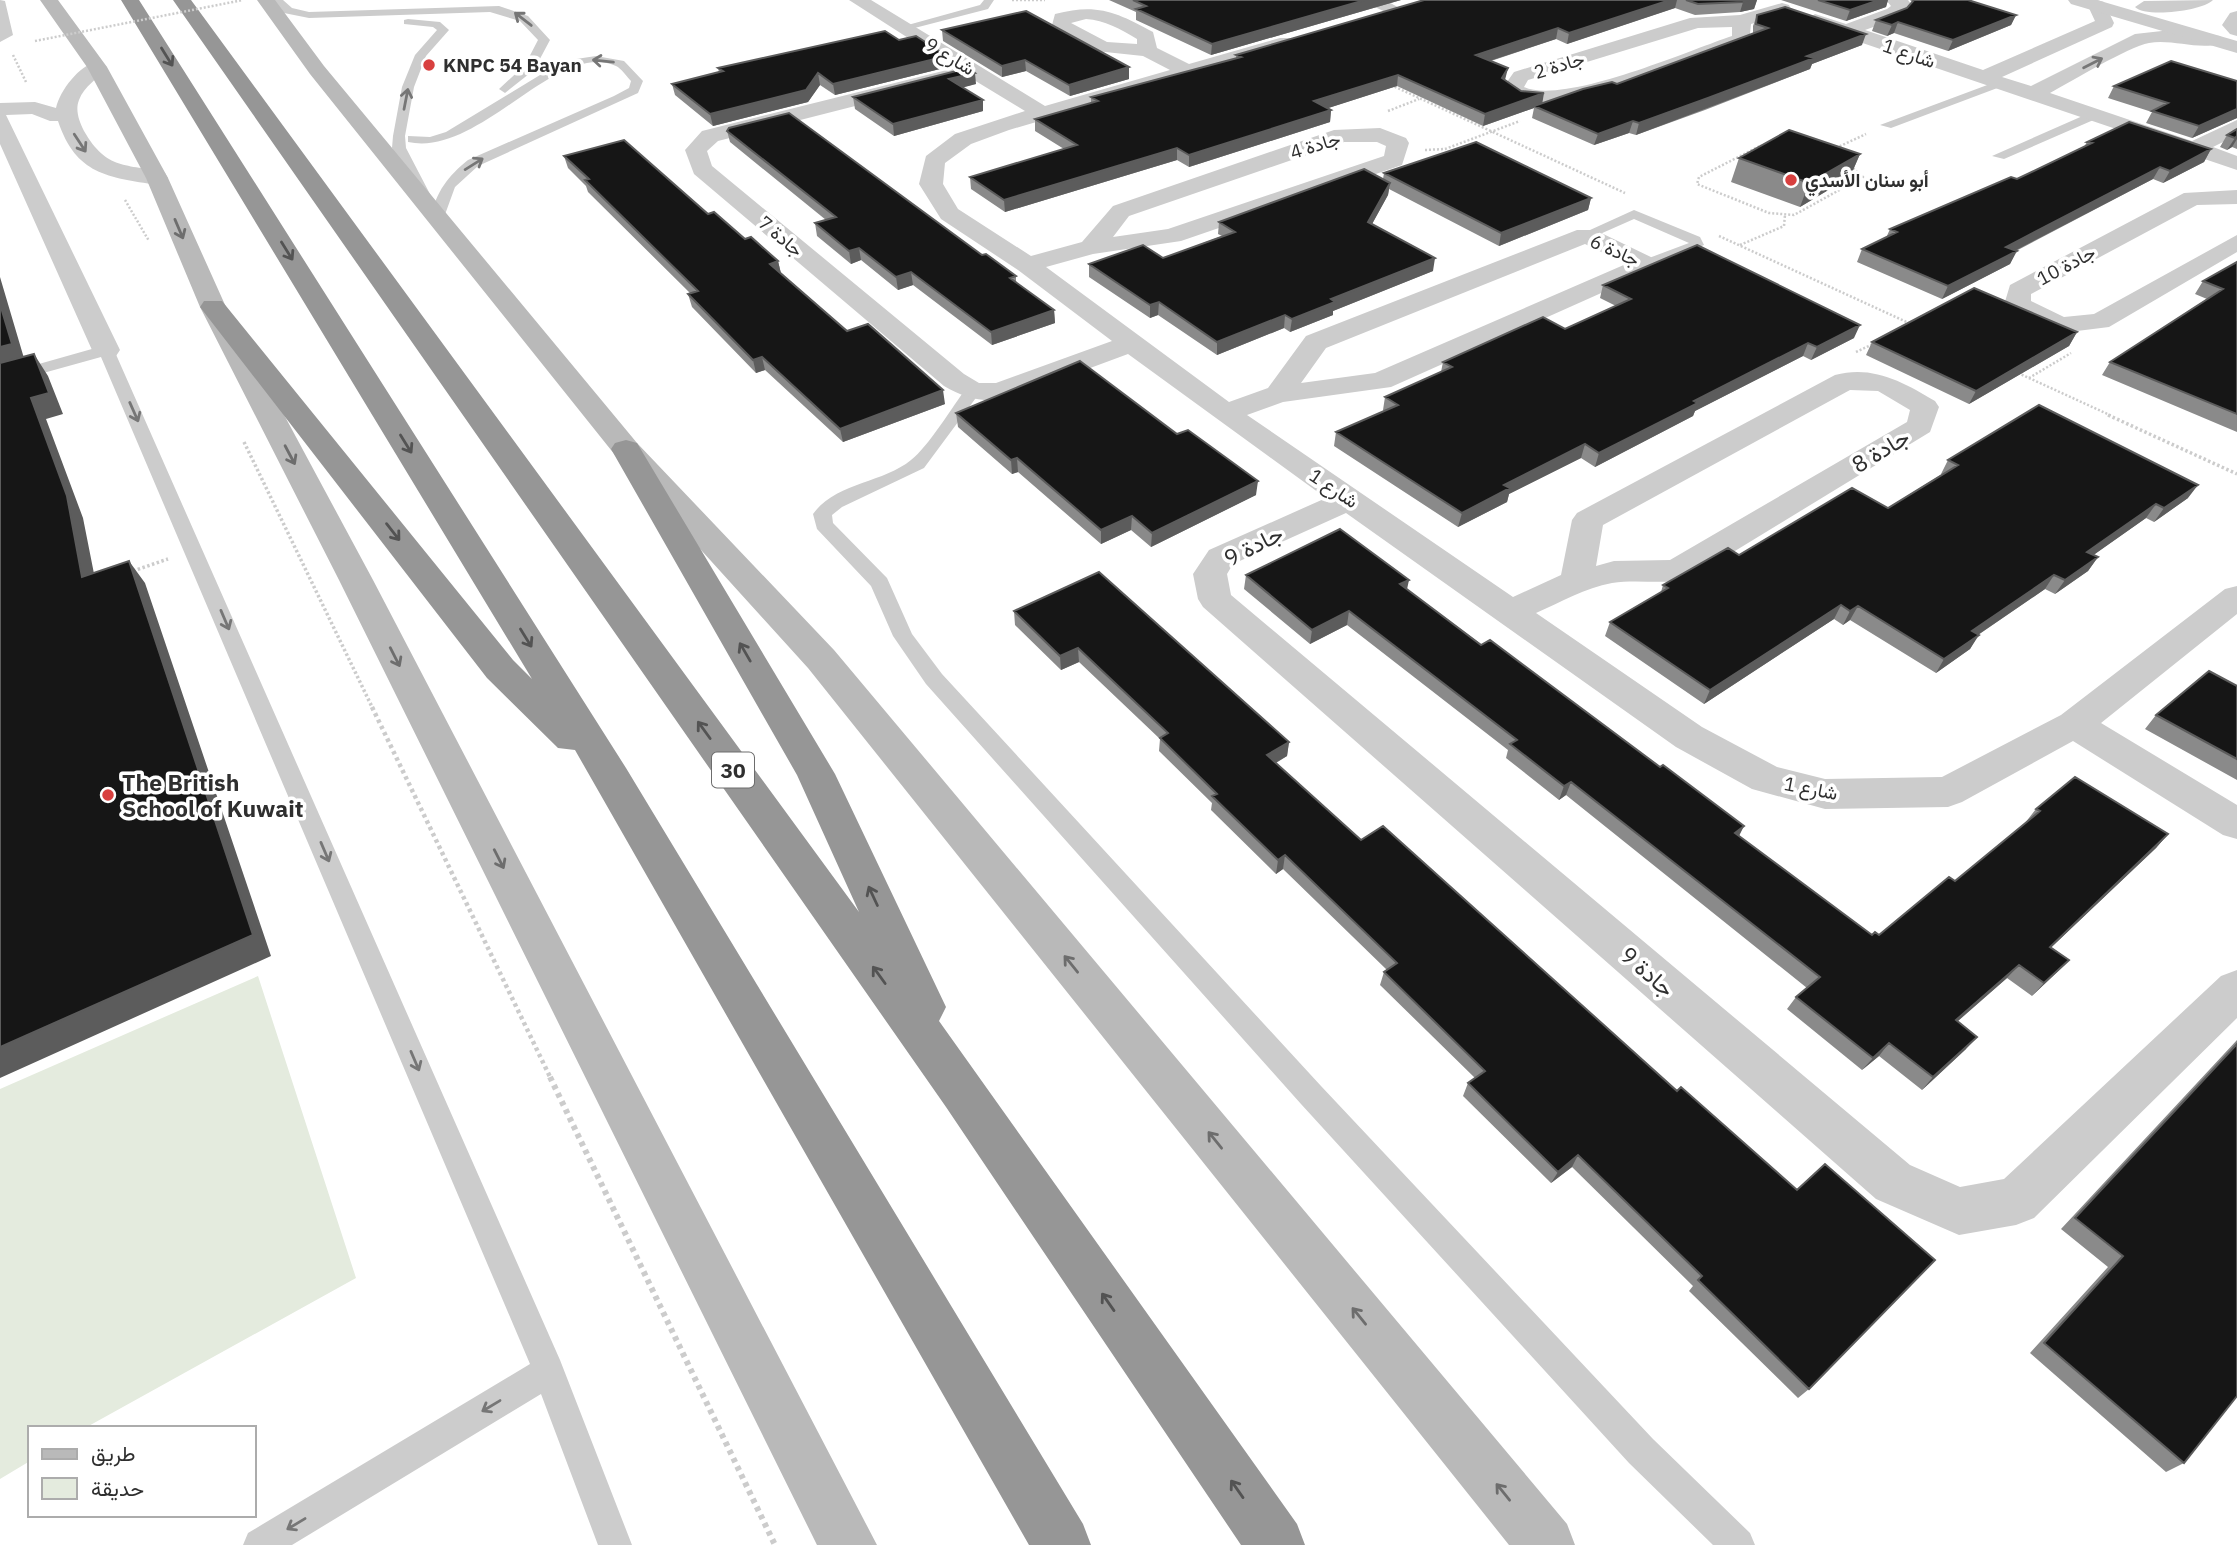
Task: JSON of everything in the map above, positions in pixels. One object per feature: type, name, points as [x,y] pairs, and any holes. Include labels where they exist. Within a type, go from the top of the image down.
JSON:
[{"type":"highway","points":[[130,0],[612,778],[1062,1545]]},
{"type":"highway","name":"30","points":[[182,0],[963,1092],[1276,1545]]},
{"type":"highway","points":[[213,307],[500,669],[612,778]]},
{"type":"highway","points":[[626,449],[816,774],[963,1092]]},
{"type":"main road","points":[[266,0],[317,70],[626,449],[821,659],[1546,1545]]},
{"type":"main road","points":[[49,18],[97,67],[157,178],[213,307],[369,605],[848,1545]]},
{"type":"street","name":"شارع 9","points":[[858,0],[1042,113]]},
{"type":"street","points":[[1369,0],[1394,10]]},
{"type":"street","name":"شارع 1","points":[[1755,0],[2237,163]]},
{"type":"street","points":[[1846,31],[1894,13],[1903,5],[1895,0]]},
{"type":"street","points":[[2077,0],[2237,47]]},
{"type":"street","points":[[2121,0],[2237,32]]},
{"type":"street","points":[[2144,7],[2188,5],[2204,0]]},
{"type":"street","points":[[1356,22],[1418,4]]},
{"type":"street","points":[[1993,81],[2105,23],[2097,6]]},
{"type":"street","name":"جادة 2","points":[[1741,21],[1742,39],[1582,94],[1534,99],[1512,89],[1521,76],[1697,22],[1741,21],[1782,9]]},
{"type":"street","points":[[2237,17],[2232,19],[2231,25],[2237,32]]},
{"type":"street","name":"شارع 1","points":[[1306,36],[1042,113],[963,139],[934,161],[931,184],[949,214],[1027,265],[1225,413],[1689,737],[1766,779],[1825,794],[1948,792],[2074,724],[2232,608]]},
{"type":"street","points":[[2032,94],[2142,38],[2171,36],[2213,40]]},
{"type":"street","points":[[1147,51],[1188,71]]},
{"type":"street","points":[[97,67],[71,91],[65,114],[88,155],[105,169],[157,178]]},
{"type":"street","name":"جادة 7","points":[[972,70],[710,136],[695,150],[702,169],[954,380],[973,391]]},
{"type":"street","points":[[0,109],[35,108],[50,114],[65,114]]},
{"type":"street","points":[[0,120],[106,350]]},
{"type":"street","points":[[2193,149],[2237,126]]},
{"type":"street","name":"جادة 4","points":[[1027,265],[1091,247],[1172,236],[1394,160],[1398,142],[1380,135],[1342,135],[1121,211],[1091,247]]},
{"type":"street","name":"جادة 10","points":[[2237,197],[2192,198],[2018,290],[2017,305],[2061,325],[2100,321],[2237,242]]},
{"type":"street","name":"جادة 6","points":[[1278,394],[1315,342],[1586,234],[1646,264]]},
{"type":"street","name":"جادة 6","points":[[1225,413],[1278,394],[1381,381],[1646,264]]},
{"type":"street","points":[[973,391],[999,392],[1132,343]]},
{"type":"street","name":"جادة 8","points":[[1510,612],[1576,581],[1614,572],[1677,571],[1920,426],[1925,407],[1884,383],[1845,381],[1588,520],[1576,581]]},
{"type":"street","name":"جادة 9","points":[[1351,499],[1221,557],[1210,574],[1215,599],[1893,1182],[1959,1211],[2016,1201],[2237,989]]},
{"type":"street","points":[[2074,724],[2237,824]]},
{"type":"lane","points":[[277,0],[288,11],[309,15],[428,23],[443,30],[421,55],[408,86],[399,148],[434,212]]},
{"type":"lane","points":[[903,28],[984,7],[989,0]]},
{"type":"lane","points":[[0,1],[7,35],[4,42]]},
{"type":"lane","points":[[309,15],[504,8],[520,14],[544,40],[537,57],[514,84],[399,148]]},
{"type":"lane","points":[[413,139],[430,141],[451,135],[567,64],[596,60],[620,63],[637,81],[634,90],[618,99],[473,163],[454,177],[441,195],[434,212]]},
{"type":"lane","points":[[1886,125],[1993,81]]},
{"type":"lane","points":[[1999,156],[2094,115]]},
{"type":"lane","points":[[1586,234],[1634,214],[1695,240],[1697,245],[1646,264]]},
{"type":"lane","points":[[0,380],[106,350],[549,1371],[615,1545]]},
{"type":"lane","points":[[973,391],[918,464],[835,503],[822,514],[824,525],[880,583],[903,636],[934,679],[1311,1095],[1622,1430],[1738,1545]]},
{"type":"lane","points":[[260,1545],[549,1371]]},
{"type":"path","points":[[35,41],[243,0]]},
{"type":"path","points":[[1003,0],[1042,1]]},
{"type":"path","points":[[49,18],[54,45]]},
{"type":"path","points":[[4,42],[31,93]]},
{"type":"path","points":[[1420,99],[1432,95]]},
{"type":"path","points":[[1816,157],[1886,125]]},
{"type":"path","points":[[1396,151],[1445,149],[1492,131]]},
{"type":"path","points":[[1777,145],[1854,169],[1863,177],[1801,213],[1785,215],[1769,212],[1701,187],[1696,180],[1760,146],[1777,145]]},
{"type":"path","points":[[155,254],[124,197],[130,190],[157,178]]},
{"type":"path","points":[[1740,245],[1784,226],[1785,215]]},
{"type":"path","points":[[1900,330],[1912,324]]},
{"type":"path","points":[[1863,382],[1854,353],[1877,342]]},
{"type":"path","points":[[239,433],[775,1545]]},
{"type":"path","points":[[130,572],[195,550]]},
{"type":"green space","points":[[258,976],[356,1278],[89,1426],[28,1426],[28,1462],[0,1479],[0,1089]]},
{"type":"building","points":[[1133,0],[1365,0],[1212,44],[1136,9],[1146,6]]},
{"type":"building","points":[[1424,0],[1670,0],[1569,33],[1558,28],[1476,55],[1508,68],[1502,78],[1521,91],[1544,93],[1485,114],[1398,75],[1314,101],[1331,110],[1189,155],[1177,148],[1004,200],[970,177],[1077,145],[1035,119],[1098,101],[1091,97],[1241,57],[1236,55]]},
{"type":"building","points":[[1686,0],[1749,0],[1698,4]]},
{"type":"building","points":[[1818,0],[1879,0],[1850,10]]},
{"type":"building","points":[[1914,0],[1968,0],[2016,15],[1953,40],[1898,22],[1892,25],[1876,20],[1907,8]]},
{"type":"building","points":[[1785,7],[1866,34],[1807,56],[1814,58],[1708,98],[1639,123],[1633,121],[1598,134],[1534,106],[1583,89],[1612,82],[1617,84],[1768,28],[1756,24],[1757,15]]},
{"type":"building","points":[[1026,11],[1129,67],[1069,85],[1025,60],[1002,66],[942,30]]},
{"type":"building","points":[[885,31],[899,40],[916,36],[947,56],[833,84],[818,73],[806,90],[710,114],[672,84],[723,71],[718,68]]},
{"type":"building","points":[[2171,61],[2237,81],[2237,109],[2199,126],[2152,111],[2168,103],[2114,86]]},
{"type":"building","points":[[968,68],[975,73],[949,79],[983,100],[893,124],[853,97]]},
{"type":"building","points":[[789,113],[982,255],[986,254],[1016,276],[1010,278],[1054,310],[991,332],[911,272],[896,277],[859,248],[849,251],[815,223],[836,217],[727,131],[729,128]]},
{"type":"building","points":[[2129,122],[2211,149],[2170,171],[2160,167],[2006,247],[2017,251],[1948,286],[1862,249],[1897,232],[1890,229],[2011,177],[2017,179]]},
{"type":"building","points":[[2237,129],[2235,138],[2227,135]]},
{"type":"building","points":[[1789,130],[1860,154],[1809,183],[1739,158]]},
{"type":"building","points":[[624,140],[708,214],[714,212],[745,239],[751,237],[778,261],[770,264],[847,331],[868,324],[943,390],[840,429],[762,357],[753,360],[688,294],[698,291],[564,156]]},
{"type":"building","points":[[1476,142],[1591,198],[1501,233],[1384,173]]},
{"type":"building","points":[[1364,169],[1390,183],[1368,222],[1435,258],[1331,299],[1335,302],[1292,319],[1285,315],[1217,342],[1159,302],[1150,305],[1089,264],[1143,245],[1163,258],[1235,232],[1219,222]]},
{"type":"building","points":[[1697,245],[1860,325],[1817,347],[1808,343],[1599,453],[1585,444],[1504,485],[1510,488],[1462,513],[1336,432],[1398,405],[1385,397],[1452,367],[1443,362],[1543,317],[1565,329],[1631,299],[1603,285]]},
{"type":"building","points":[[2237,262],[2237,414],[2110,362],[2223,289],[2203,281]]},
{"type":"building","points":[[1974,288],[2077,332],[1976,391],[1872,342]]},
{"type":"building","points":[[0,304],[12,344],[0,347]]},
{"type":"building","name":"The British School of Kuwait","points":[[34,354],[49,393],[31,398],[67,496],[82,577],[129,561],[253,935],[0,1047],[0,363]]},
{"type":"building","points":[[1080,361],[1177,434],[1188,430],[1258,481],[1152,533],[1132,516],[1101,530],[1017,458],[1011,460],[956,413]]},
{"type":"building","points":[[2039,405],[2198,485],[2164,508],[2156,504],[2087,552],[2098,557],[2065,580],[2054,575],[1972,631],[1979,635],[1944,659],[1858,606],[1850,611],[1841,605],[1710,690],[1610,622],[1668,588],[1663,585],[1728,548],[1739,555],[1852,488],[1888,508],[1958,465],[1948,460]]},
{"type":"building","points":[[1340,529],[1409,580],[1400,584],[1481,645],[1490,640],[1744,826],[1735,833],[1872,935],[1875,932],[1879,935],[1949,877],[1955,881],[2040,811],[2036,809],[2075,777],[2168,834],[2050,947],[2069,960],[2044,983],[2019,965],[1956,1020],[1977,1037],[1933,1077],[1889,1043],[1873,1058],[1796,997],[1820,977],[1571,782],[1564,786],[1510,744],[1517,740],[1349,611],[1312,630],[1246,575]]},
{"type":"building","points":[[1099,572],[1289,742],[1267,755],[1361,840],[1383,826],[1677,1091],[1681,1087],[1797,1190],[1825,1164],[1935,1260],[1809,1389],[1698,1280],[1702,1276],[1578,1155],[1558,1172],[1468,1083],[1485,1071],[1384,972],[1397,963],[1285,855],[1278,860],[1212,796],[1217,794],[1160,738],[1168,733],[1078,648],[1060,656],[1014,611]]},
{"type":"building","points":[[2209,671],[2237,686],[2237,759],[2156,715]]},
{"type":"building","points":[[2237,1044],[2237,1396],[2184,1463],[2044,1343],[2123,1256],[2075,1218]]},
{"type":"place","name":"KNPC 54 Bayan","points":[[429,65]]},
{"type":"place","name":"أبو سنان الأسدي","points":[[1791,180]]},
{"type":"place","name":"The British School of Kuwait","points":[[108,795]]}]
